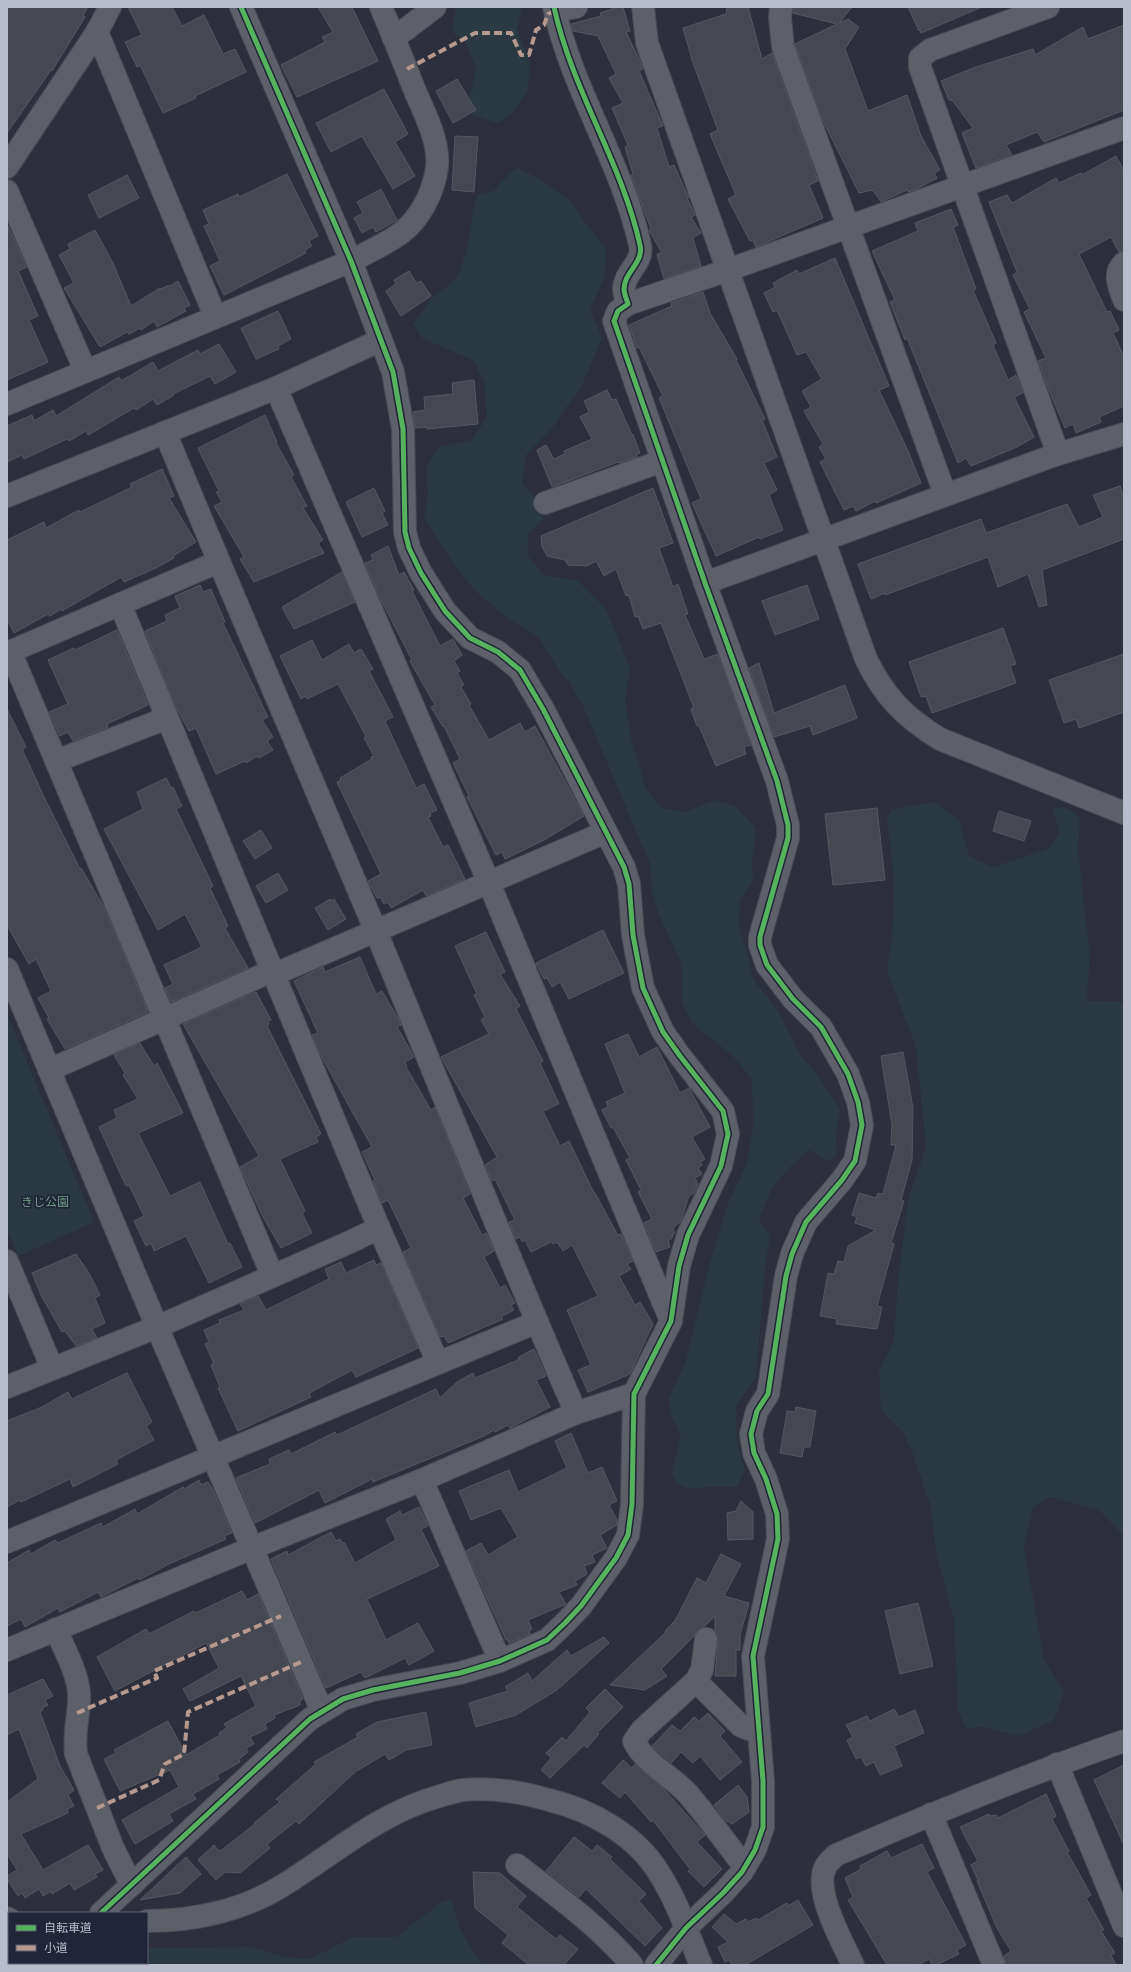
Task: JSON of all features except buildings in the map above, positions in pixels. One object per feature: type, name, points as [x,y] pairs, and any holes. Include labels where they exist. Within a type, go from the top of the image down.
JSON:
[{"type":"street","points":[[7,167],[97,32],[110,7]]},
{"type":"street","points":[[103,1912],[310,1719],[322,1711],[343,1699],[373,1690],[460,1673],[500,1661],[547,1640],[581,1606],[619,1552],[628,1535],[632,1504],[634,1394],[671,1321],[679,1266],[683,1250],[688,1235],[721,1166],[728,1134],[727,1123],[719,1104],[680,1056],[663,1032],[651,1008],[643,988],[639,969],[633,935],[629,884],[624,867],[543,709],[520,670],[498,652],[470,638],[445,611],[421,573],[409,548],[405,532],[403,429],[393,372],[351,260],[241,7]]},
{"type":"street","points":[[7,404],[85,370],[351,260],[387,243],[411,224],[420,213],[428,197],[437,167],[436,147],[429,124],[381,7]]},
{"type":"street","points":[[393,37],[411,26],[434,7]]},
{"type":"street","points":[[643,7],[648,43],[866,659],[877,681],[892,702],[916,724],[940,739],[1124,813]]},
{"type":"street","points":[[781,7],[780,18],[783,47],[945,494]]},
{"type":"street","points":[[1048,7],[930,50],[920,58],[920,67],[1058,454]]},
{"type":"street","points":[[562,8],[570,61],[622,187],[640,246],[641,256],[626,279],[624,290],[628,304]]},
{"type":"street","points":[[97,32],[215,316]]},
{"type":"street","points":[[656,1965],[686,1928],[723,1893],[745,1867],[755,1850],[763,1827],[763,1781],[753,1656],[778,1539],[777,1514],[766,1479],[754,1453],[751,1434],[753,1422],[768,1394],[786,1276],[792,1254],[806,1222],[842,1180],[855,1161],[862,1125],[848,1074],[833,1047],[821,1027],[778,980],[767,965],[762,952],[760,936],[784,856],[788,838],[788,825],[777,781],[705,583],[614,321],[618,311],[628,304],[728,270],[1124,128]]},
{"type":"street","points":[[7,192],[85,370]]},
{"type":"street","points":[[1124,264],[1119,268],[1116,276],[1124,300]]},
{"type":"street","points":[[7,496],[276,388],[382,340]]},
{"type":"street","points":[[276,388],[489,883],[671,1321]]},
{"type":"street","points":[[165,432],[218,562],[376,932],[576,1413]]},
{"type":"street","points":[[705,583],[945,494],[1058,454],[1124,434]]},
{"type":"street","points":[[544,503],[662,461]]},
{"type":"street","points":[[218,562],[9,652],[272,1275]]},
{"type":"street","points":[[120,604],[378,1228],[438,1363]]},
{"type":"street","points":[[56,761],[168,718]]},
{"type":"street","points":[[49,1070],[272,973],[376,932],[606,832]]},
{"type":"street","points":[[7,969],[212,1457],[322,1711]]},
{"type":"street","points":[[7,1388],[52,1368],[157,1327],[272,1275],[350,1242],[378,1228]]},
{"type":"street","points":[[7,1261],[52,1368]]},
{"type":"street","points":[[7,1542],[537,1322]]},
{"type":"street","points":[[7,1650],[252,1548],[422,1480],[576,1413],[634,1394]]},
{"type":"street","points":[[422,1480],[500,1661]]},
{"type":"street","points":[[56,1629],[76,1680],[79,1694],[75,1742],[76,1754],[113,1848],[127,1876],[133,1884]]},
{"type":"street","points":[[706,1639],[702,1670],[696,1681],[642,1730],[634,1741],[636,1747],[688,1794],[745,1867]]},
{"type":"street","points":[[696,1681],[741,1726],[748,1729],[758,1729]]},
{"type":"street","points":[[853,1965],[825,1901],[822,1883],[825,1867],[836,1855],[931,1814],[1057,1764],[1124,1741]]},
{"type":"street","points":[[1057,1764],[1124,1926]]},
{"type":"street","points":[[148,1920],[167,1921],[210,1915],[260,1898],[284,1885],[373,1824],[415,1803],[461,1790],[490,1788],[528,1794],[566,1804],[624,1834],[658,1872],[686,1928],[701,1965]]},
{"type":"street","points":[[931,1814],[994,1965]]},
{"type":"street","points":[[517,1865],[585,1918],[606,1937],[632,1965]]},
{"type":"green space","points":[[456,7],[522,7],[517,28],[530,63],[528,91],[512,113],[498,123],[473,115],[470,97],[476,68],[465,41],[452,32]]},
{"type":"green space","points":[[517,168],[541,180],[571,201],[584,221],[606,249],[605,276],[590,310],[602,338],[580,390],[553,427],[526,455],[522,484],[545,507],[542,521],[529,533],[527,555],[544,575],[578,581],[605,608],[630,667],[625,701],[632,743],[646,789],[662,808],[685,812],[715,800],[735,806],[756,828],[752,863],[753,880],[740,901],[739,927],[754,980],[778,1011],[801,1056],[817,1074],[840,1109],[836,1135],[837,1155],[828,1161],[809,1150],[790,1167],[772,1188],[759,1219],[770,1236],[765,1268],[756,1377],[736,1406],[737,1445],[745,1469],[737,1487],[716,1486],[691,1489],[677,1484],[672,1473],[681,1436],[672,1418],[669,1398],[686,1361],[707,1273],[728,1204],[747,1163],[754,1122],[751,1078],[732,1055],[693,1024],[682,1003],[682,964],[659,915],[652,892],[650,864],[584,708],[569,681],[559,671],[539,637],[506,617],[474,590],[447,554],[424,517],[428,495],[426,468],[439,447],[471,441],[487,417],[484,381],[473,360],[423,339],[413,324],[431,299],[457,278],[467,250],[473,210],[478,195],[494,191],[504,179]]},
{"type":"green space","points":[[934,802],[959,820],[969,856],[993,867],[1050,848],[1060,833],[1052,808],[1061,807],[1071,810],[1080,819],[1078,850],[1090,958],[1086,1001],[1124,1002],[1124,1536],[1099,1510],[1051,1497],[1033,1507],[1024,1547],[1044,1660],[1064,1692],[1054,1720],[1019,1736],[981,1726],[967,1730],[958,1711],[954,1619],[936,1552],[931,1507],[913,1454],[903,1432],[881,1410],[879,1371],[894,1341],[898,1280],[908,1199],[926,1148],[916,1047],[887,971],[892,936],[894,894],[892,858],[887,818],[891,810]]},
{"type":"green space","name":"きじ公園","points":[[7,1014],[94,1222],[18,1256],[7,1229]]},
{"type":"green space","points":[[451,1900],[460,1929],[482,1965],[7,1965],[7,1943],[8,1964],[148,1964],[148,1948],[253,1947],[284,1957],[310,1959],[353,1937],[396,1937],[443,1901]]},
{"type":"marked path","points":[[407,69],[475,33],[511,33],[521,55],[529,55],[536,30],[544,25],[548,14],[555,11]]},
{"type":"marked path","points":[[77,1713],[157,1678],[154,1671],[281,1616]]},
{"type":"marked path","points":[[97,1808],[159,1780],[165,1764],[184,1754],[188,1712],[301,1662]]},
{"type":"cycle path","points":[[102,1912],[310,1719],[343,1699],[373,1690],[460,1673],[500,1661],[547,1640],[581,1606],[616,1558],[628,1535],[632,1504],[634,1394],[671,1321],[679,1266],[688,1235],[721,1166],[728,1134],[723,1111],[663,1032],[643,988],[633,935],[629,884],[624,867],[543,709],[520,670],[498,652],[470,638],[445,611],[421,573],[409,548],[405,532],[403,429],[393,372],[351,261],[241,7]]},
{"type":"cycle path","points":[[554,7],[572,68],[622,185],[640,245],[639,257],[625,283],[624,291],[628,304],[618,311],[614,321],[705,583],[777,781],[788,825],[788,838],[760,937],[760,945],[767,965],[793,999],[821,1027],[848,1074],[858,1102],[862,1125],[855,1161],[842,1180],[806,1222],[792,1254],[786,1276],[768,1394],[757,1411],[751,1434],[754,1453],[766,1479],[777,1514],[778,1539],[753,1656],[763,1781],[763,1827],[755,1850],[742,1872],[723,1893],[686,1928],[656,1965]]}]
